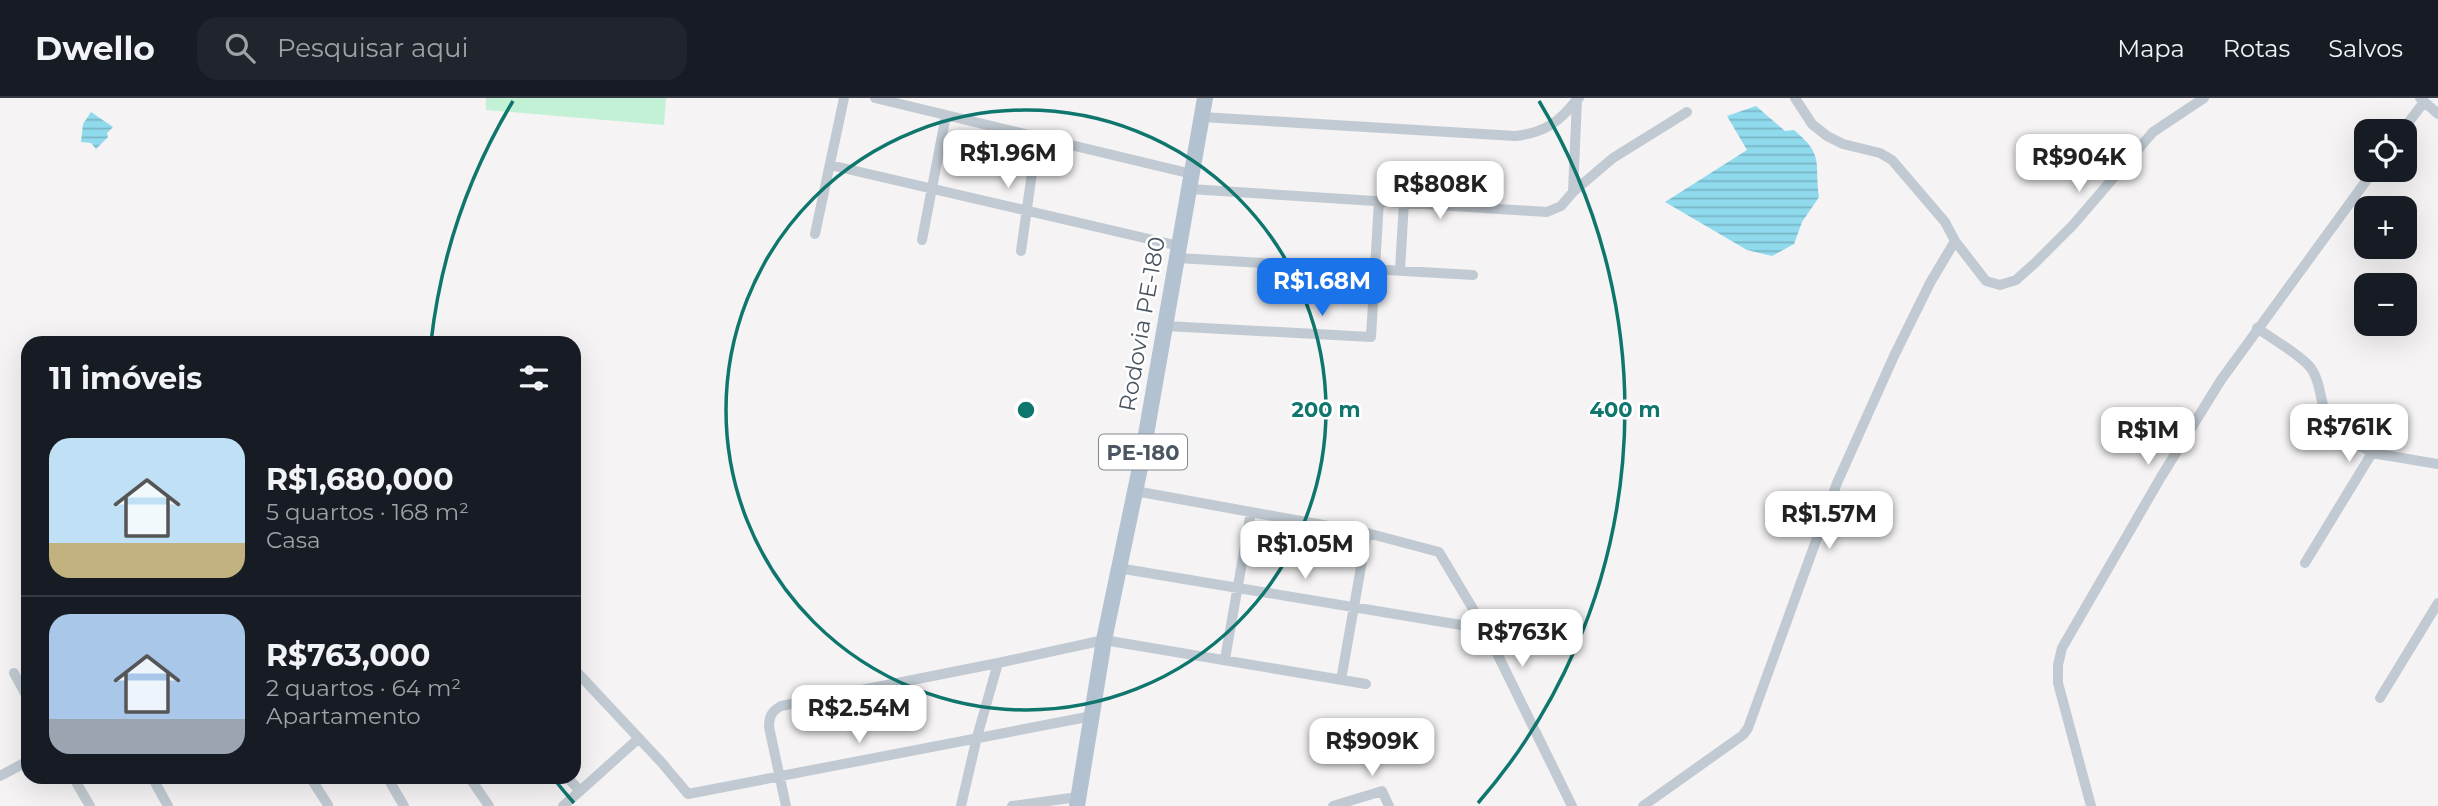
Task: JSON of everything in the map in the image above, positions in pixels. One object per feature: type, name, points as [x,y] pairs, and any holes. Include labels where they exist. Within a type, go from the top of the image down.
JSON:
[{"type":"main road","name":"Rodovia PE-180","points":[[1078,801],[1104,640],[1166,326],[1205,98]]},
{"type":"street","points":[[815,234],[844,98]]},
{"type":"street","points":[[875,98],[1037,137],[1191,182],[1540,213],[1561,206],[1573,192],[1613,158],[1687,112]]},
{"type":"street","points":[[1795,98],[1812,124],[1827,136],[1843,144],[1880,153],[1892,160],[1945,222],[1955,241],[1986,281],[1993,285],[2009,284],[2035,264],[2073,225],[2153,132],[2204,98]]},
{"type":"street","points":[[1202,117],[1515,135],[1545,129],[1578,99]]},
{"type":"street","points":[[1573,192],[1578,99]]},
{"type":"street","points":[[2410,119],[2422,100],[2438,114]]},
{"type":"street","points":[[922,240],[946,115]]},
{"type":"street","points":[[1021,251],[1037,137]]},
{"type":"street","points":[[830,165],[1028,211],[1178,252],[1473,275]]},
{"type":"street","points":[[2091,806],[2058,683],[2062,648],[2167,466],[2221,380],[2365,182]]},
{"type":"street","points":[[1166,326],[1371,337],[1379,200]]},
{"type":"street","points":[[1400,270],[1404,202]]},
{"type":"street","points":[[1643,806],[1743,735],[1748,728],[1837,483],[1900,344],[1930,283],[1955,241]]},
{"type":"street","points":[[2257,328],[2309,366],[2327,418],[2339,438],[2347,443],[2361,444],[2372,453],[2438,464]]},
{"type":"street","points":[[2305,564],[2372,453]]},
{"type":"street","points":[[1135,491],[1367,533],[1439,552],[1485,629],[1572,806]]},
{"type":"street","points":[[1225,659],[1251,512]]},
{"type":"street","points":[[1341,680],[1367,533]]},
{"type":"street","points":[[1118,568],[1485,629]]},
{"type":"street","points":[[2380,698],[2438,603]]},
{"type":"street","points":[[786,806],[769,720],[771,713],[781,706],[1104,640],[1366,684]]},
{"type":"street","points":[[961,806],[998,663]]},
{"type":"street","points":[[14,673],[21,686]]},
{"type":"street","points":[[581,677],[688,794],[1092,716]]},
{"type":"street","points":[[563,806],[638,739]]},
{"type":"street","points":[[0,776],[21,765]]},
{"type":"street","points":[[77,784],[90,806]]},
{"type":"street","points":[[156,784],[169,806]]},
{"type":"street","points":[[314,784],[328,805]]},
{"type":"street","points":[[391,784],[404,806]]},
{"type":"street","points":[[474,784],[489,806]]},
{"type":"street","points":[[574,784],[580,791]]},
{"type":"street","points":[[1333,806],[1382,791],[1389,806]]},
{"type":"street","points":[[1012,806],[1078,801]]},
{"type":"green space","points":[[486,98],[666,98],[664,125],[486,110]]},
{"type":"water","points":[[1756,106],[1785,131],[1794,130],[1804,139],[1814,153],[1817,167],[1819,197],[1802,222],[1794,244],[1772,256],[1747,250],[1665,202],[1747,150],[1727,116]]},
{"type":"water","points":[[91,112],[113,127],[107,133],[108,137],[96,149],[91,143],[81,142],[83,124]]}]
